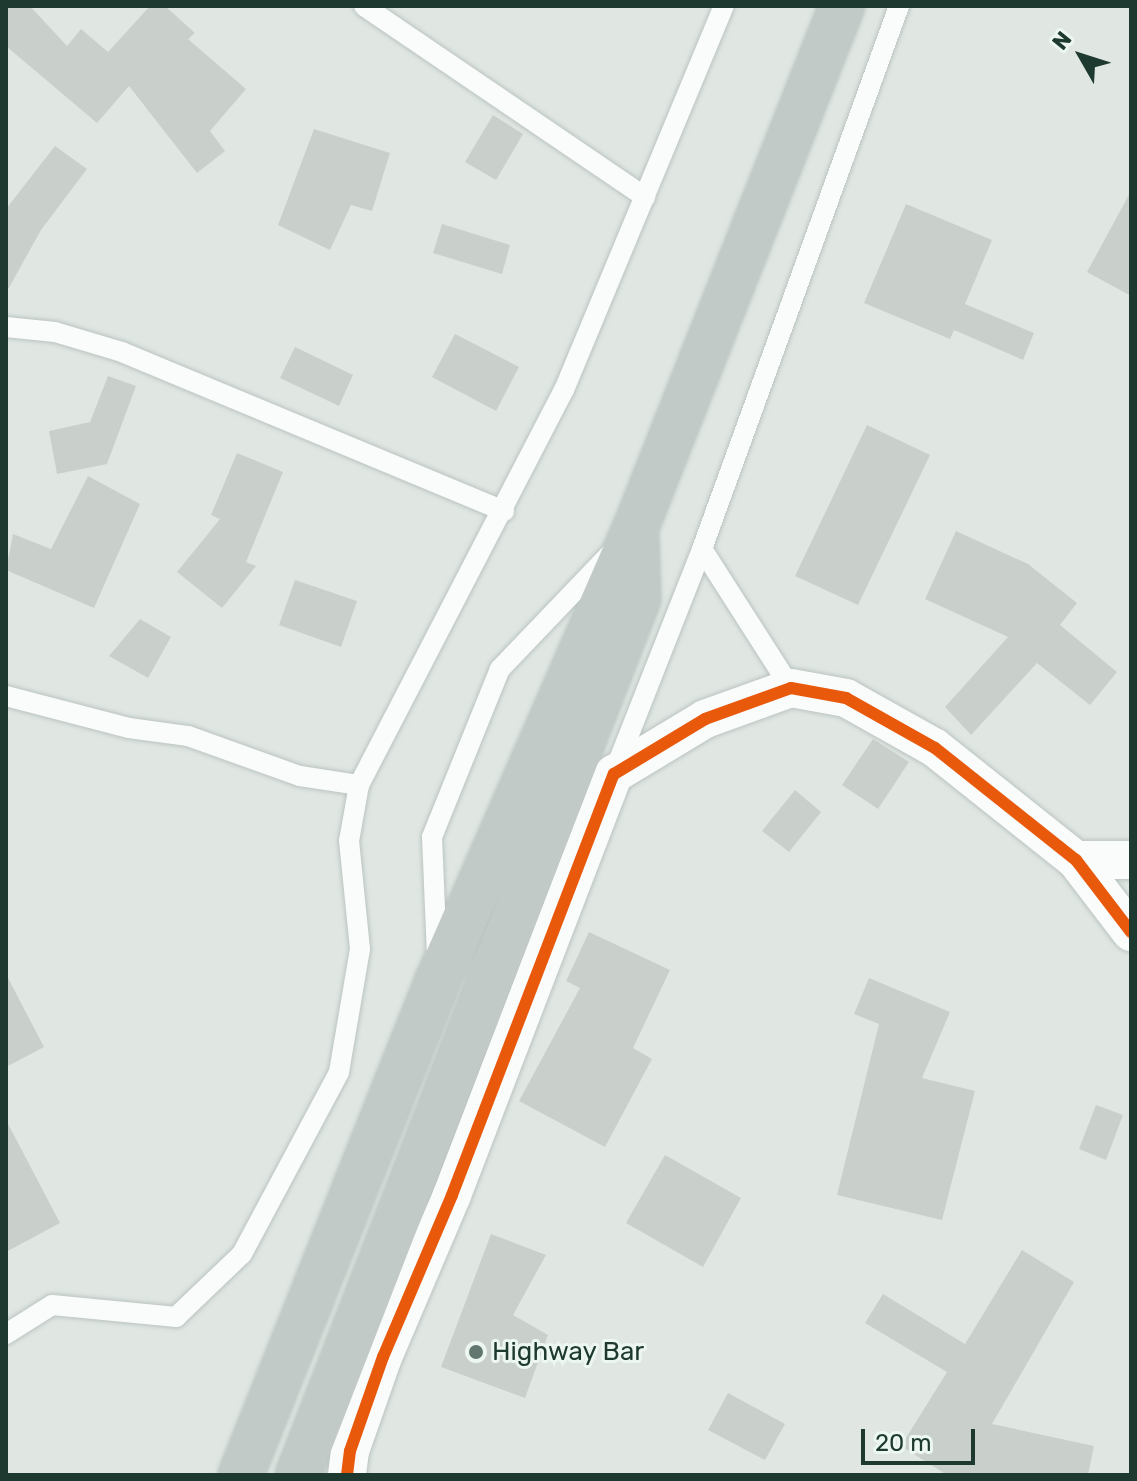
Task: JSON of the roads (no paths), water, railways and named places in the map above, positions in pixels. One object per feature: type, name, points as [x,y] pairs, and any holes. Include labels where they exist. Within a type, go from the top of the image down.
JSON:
[{"type":"highway","points":[[241,1475],[438,980],[636,527],[842,6]]},
{"type":"highway","points":[[298,1475],[638,599],[636,527]]},
{"type":"street","points":[[347,1475],[350,1451],[383,1357],[614,774],[705,719],[791,688],[846,698],[935,748],[1076,860],[1131,932]]},
{"type":"street","points":[[1076,860],[1131,860]]},
{"type":"lane","points":[[364,6],[645,197]]},
{"type":"lane","points":[[6,1334],[52,1305],[176,1317],[242,1254],[339,1072],[360,949],[349,841],[359,785],[504,511],[564,390],[724,6]]},
{"type":"lane","points":[[614,774],[702,549],[899,6]]},
{"type":"lane","points":[[6,327],[55,332],[122,352],[504,511]]},
{"type":"lane","points":[[438,980],[432,837],[500,669],[636,527]]},
{"type":"lane","points":[[702,549],[791,688]]},
{"type":"lane","points":[[6,696],[129,728],[188,736],[300,776],[359,785]]},
{"type":"place","name":"Highway Bar","points":[[476,1352]]}]
